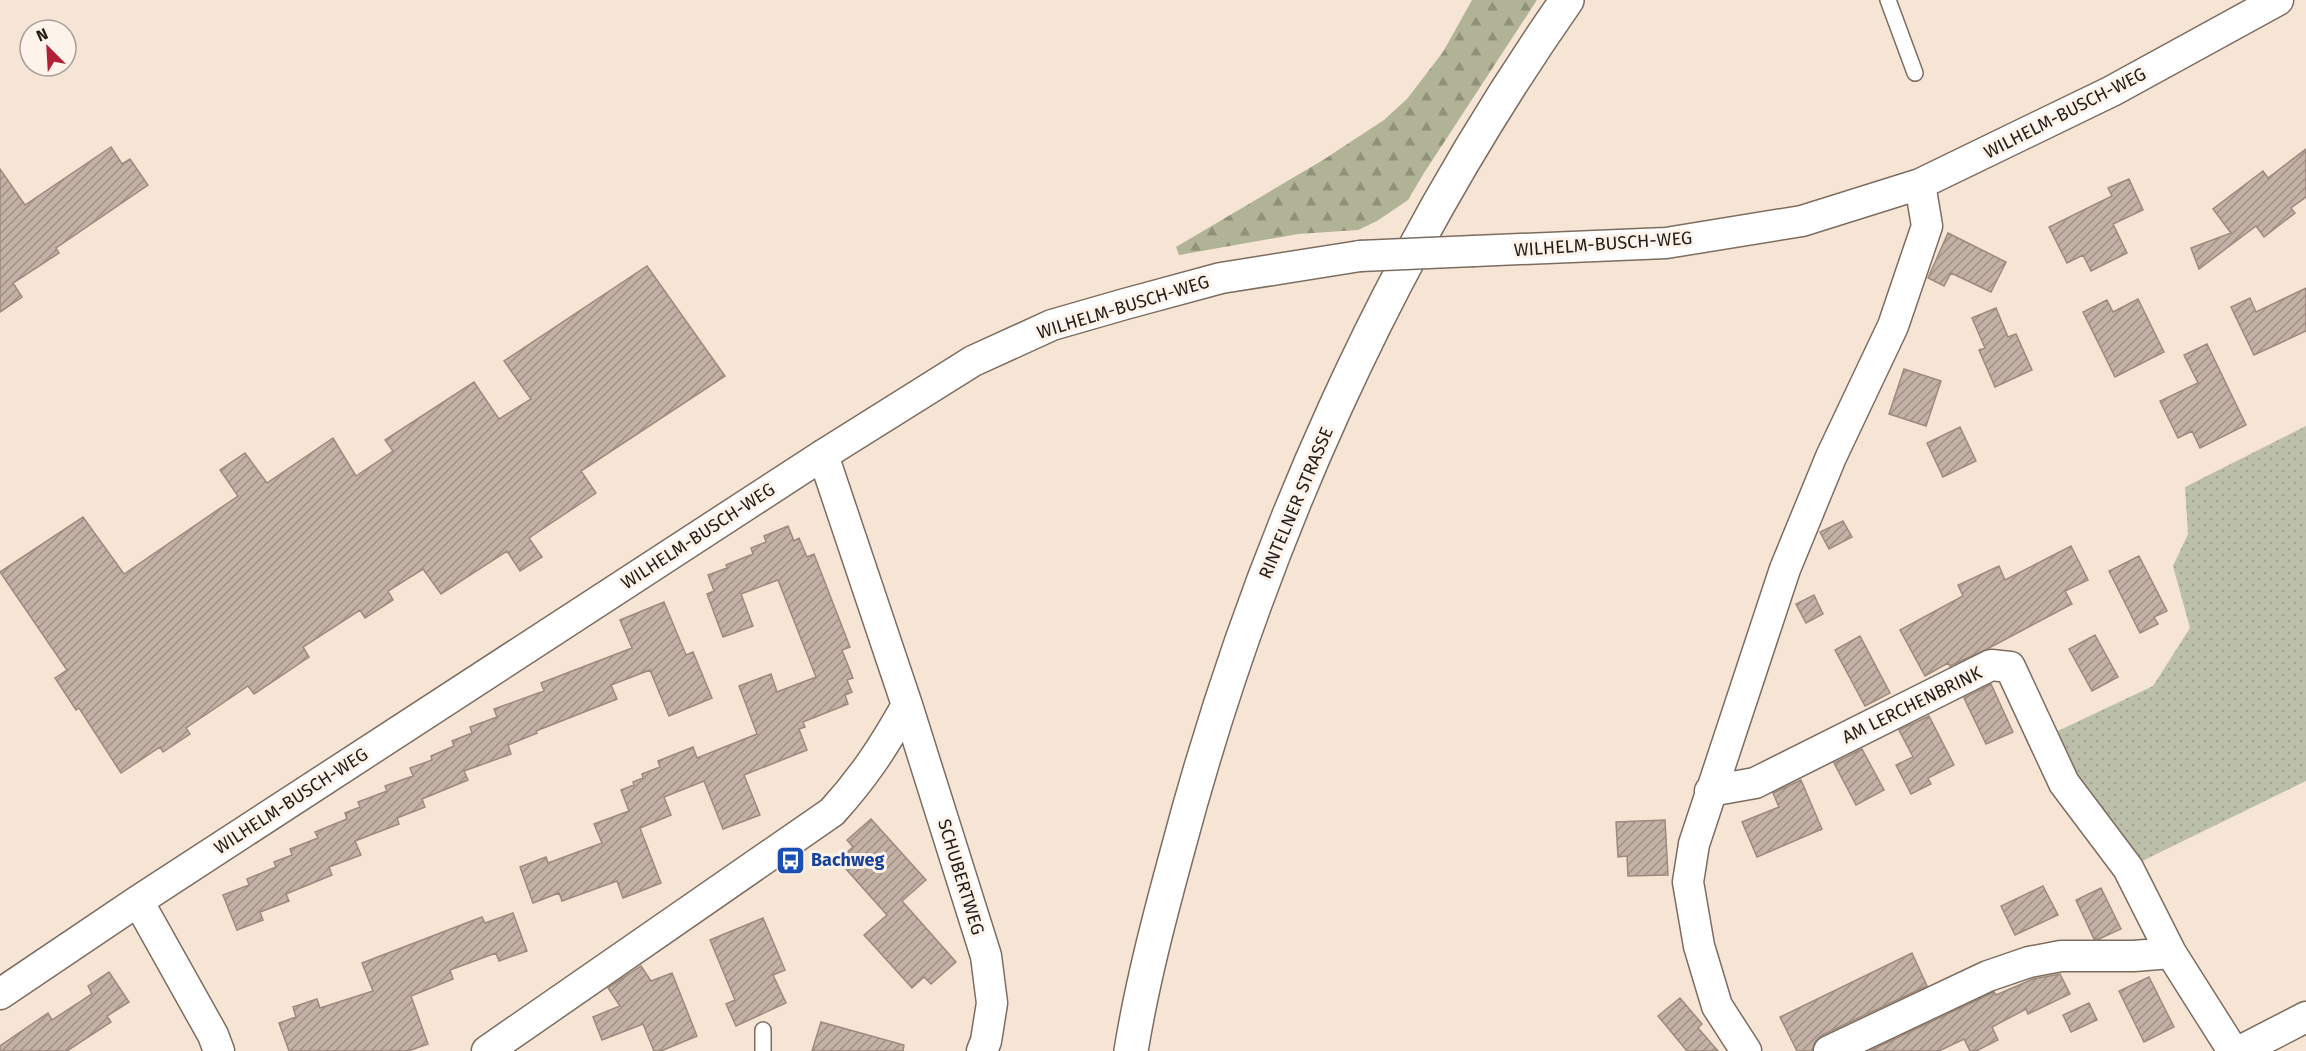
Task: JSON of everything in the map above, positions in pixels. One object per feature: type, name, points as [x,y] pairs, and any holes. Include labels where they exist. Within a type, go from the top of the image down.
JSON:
[{"type":"main road","name":"RINTELNER STRASSE","points":[[1131,1051],[1162,911],[1192,798],[1231,669],[1296,499],[1332,415],[1399,278],[1488,121],[1567,0]]},
{"type":"street","name":"WILHELM-BUSCH-WEG","points":[[0,994],[138,901],[823,455],[973,361],[1052,325],[1221,278],[1359,256],[1666,243],[1802,221],[1920,184],[2112,91],[2278,0]]},
{"type":"street","points":[[1746,1051],[1717,1006],[1699,946],[1688,882],[1694,844],[1785,569],[1831,457],[1897,315],[1927,226],[1920,184]]},
{"type":"street","points":[[487,1051],[832,812],[859,783],[907,705],[823,455]]},
{"type":"street","name":"AM LERCHENBRINK","points":[[1710,791],[1755,783],[1991,665],[2010,667],[2064,783],[2128,868],[2171,953],[2233,1051]]},
{"type":"street","name":"SCHUBERTWEG","points":[[907,705],[986,956],[992,1003],[986,1041],[982,1051]]},
{"type":"street","points":[[138,901],[213,1035],[219,1051]]},
{"type":"street","points":[[1829,1051],[1988,976],[2029,962],[2061,956],[2134,956],[2171,953]]},
{"type":"street","points":[[2240,1051],[2306,1017]]},
{"type":"lane","points":[[1888,0],[1915,73]]},
{"type":"lane","points":[[763,1030],[763,1051]]},
{"type":"green space","points":[[1472,0],[1537,0],[1408,200],[1377,221],[1358,230],[1298,234],[1179,255],[1176,247],[1323,160],[1384,120],[1407,99],[1443,52]]},
{"type":"green space","points":[[2306,426],[2306,781],[2128,868],[2043,738],[2153,686],[2190,628],[2173,566],[2188,534],[2185,487]]},
{"type":"building","points":[[111,147],[122,164],[130,159],[148,185],[56,248],[59,253],[13,283],[22,297],[0,312],[0,169],[25,205]]},
{"type":"building","points":[[2306,149],[2306,197],[2291,208],[2295,213],[2264,237],[2256,226],[2199,269],[2191,248],[2231,233],[2213,209],[2263,171],[2268,178]]},
{"type":"building","points":[[2129,179],[2143,210],[2113,224],[2127,253],[2091,271],[2083,255],[2067,263],[2049,227],[2112,196],[2108,188]]},
{"type":"building","points":[[1948,233],[2006,262],[1991,292],[1951,273],[1944,286],[1928,278]]},
{"type":"building","points":[[647,266],[725,376],[581,471],[596,493],[529,538],[542,557],[520,571],[507,551],[441,594],[423,569],[388,591],[393,600],[365,618],[360,610],[303,647],[309,657],[254,694],[248,686],[186,728],[190,734],[163,752],[160,747],[121,773],[79,708],[76,710],[55,678],[67,670],[0,572],[83,517],[124,574],[238,496],[220,470],[245,453],[267,483],[333,438],[356,476],[393,451],[385,440],[474,382],[499,419],[531,399],[504,361]]},
{"type":"building","points":[[2306,288],[2306,331],[2254,355],[2231,307],[2250,298],[2256,312]]},
{"type":"building","points":[[2138,299],[2164,352],[2115,377],[2083,312],[2107,300],[2113,312]]},
{"type":"building","points":[[1996,308],[2008,337],[2016,334],[2032,370],[1995,387],[1979,350],[1985,348],[1972,318]]},
{"type":"building","points":[[2207,344],[2246,425],[2200,448],[2192,431],[2178,438],[2160,401],[2198,383],[2184,355]]},
{"type":"building","points":[[1904,369],[1941,381],[1926,426],[1889,414]]},
{"type":"building","points":[[1960,427],[1976,461],[1943,477],[1927,443]]},
{"type":"building","points":[[1843,521],[1852,537],[1829,549],[1820,532]]},
{"type":"building","points":[[788,526],[794,541],[799,538],[807,557],[814,554],[850,647],[842,650],[853,678],[847,680],[852,692],[845,695],[848,704],[803,722],[805,727],[799,729],[807,750],[744,775],[760,815],[723,829],[704,781],[664,797],[671,815],[640,828],[661,883],[623,898],[617,881],[562,901],[559,893],[533,903],[520,867],[546,857],[548,863],[602,843],[594,824],[629,811],[621,790],[634,785],[633,782],[643,778],[642,774],[660,767],[658,761],[693,747],[697,758],[757,734],[739,686],[771,674],[777,692],[816,677],[778,580],[741,594],[753,626],[723,637],[707,594],[714,591],[708,575],[753,554],[751,548],[766,542],[764,536]]},
{"type":"building","points":[[2071,546],[2088,580],[2065,591],[2072,604],[1987,649],[1950,666],[1948,663],[1925,676],[1900,630],[1963,596],[1958,585],[1999,566],[2005,580]]},
{"type":"building","points":[[2139,556],[2167,611],[2154,617],[2158,624],[2140,633],[2109,571]]},
{"type":"building","points":[[1814,595],[1823,614],[1806,623],[1796,604]]},
{"type":"building","points":[[664,602],[686,655],[693,652],[712,698],[669,716],[650,670],[611,685],[617,699],[536,731],[537,733],[508,745],[511,754],[464,771],[468,780],[422,799],[425,807],[397,818],[399,824],[355,841],[361,855],[329,867],[332,875],[286,894],[289,901],[260,912],[263,920],[237,930],[223,895],[249,885],[247,879],[276,867],[274,862],[292,855],[290,849],[318,838],[315,832],[347,819],[345,813],[360,807],[358,802],[387,791],[385,786],[413,776],[410,768],[432,760],[431,756],[454,746],[452,741],[472,733],[470,727],[497,717],[494,709],[544,691],[541,683],[632,648],[620,620]]},
{"type":"building","points":[[2095,635],[2118,677],[2092,691],[2069,649]]},
{"type":"building","points":[[1860,636],[1890,693],[1865,706],[1835,650]]},
{"type":"building","points":[[1991,684],[2013,732],[1986,744],[1964,698]]},
{"type":"building","points":[[1929,716],[1954,765],[1928,778],[1931,784],[1911,794],[1896,765],[1913,757],[1899,730]]},
{"type":"building","points":[[1862,749],[1884,790],[1856,805],[1834,763]]},
{"type":"building","points":[[1801,780],[1822,829],[1757,857],[1742,822],[1779,807],[1773,793]]},
{"type":"building","points":[[871,819],[926,880],[902,901],[956,962],[931,984],[924,977],[912,988],[864,935],[887,915],[838,860],[853,847],[847,840]]},
{"type":"building","points":[[1665,820],[1668,875],[1628,876],[1627,856],[1618,857],[1616,822]]},
{"type":"building","points":[[2043,886],[2058,915],[2015,935],[2001,906]]},
{"type":"building","points":[[2101,888],[2121,929],[2094,939],[2076,900]]},
{"type":"building","points":[[513,913],[527,951],[499,961],[496,953],[450,970],[453,979],[411,996],[428,1044],[408,1051],[289,1051],[279,1023],[296,1017],[293,1007],[317,999],[320,1008],[373,991],[362,963],[482,917],[485,923]]},
{"type":"building","points":[[763,918],[785,970],[773,975],[786,1003],[736,1026],[726,1004],[735,1000],[710,940]]},
{"type":"building","points":[[1912,953],[1927,986],[1822,1035],[1815,1042],[1812,1051],[1797,1051],[1780,1017]]},
{"type":"building","points":[[641,966],[651,981],[672,973],[697,1036],[661,1051],[654,1051],[643,1024],[602,1040],[593,1017],[620,1006],[608,988]]},
{"type":"building","points":[[109,972],[129,1002],[107,1016],[111,1022],[67,1051],[0,1051],[0,1046],[48,1013],[52,1020],[92,994],[88,986]]},
{"type":"building","points":[[2060,974],[2070,994],[2028,1014],[2026,1009],[1992,1027],[1998,1040],[1976,1051],[1970,1051],[1964,1039],[1939,1051],[1869,1051],[1994,992],[1996,995],[2033,979]]},
{"type":"building","points":[[2149,977],[2174,1027],[2144,1042],[2119,991]]},
{"type":"building","points":[[1680,998],[1702,1024],[1698,1028],[1718,1051],[1687,1051],[1658,1016]]},
{"type":"building","points":[[2089,1003],[2097,1020],[2071,1032],[2063,1015]]},
{"type":"building","points":[[821,1022],[904,1045],[903,1051],[812,1051]]},
{"type":"place","name":"Bachweg","points":[[790,860]]}]
